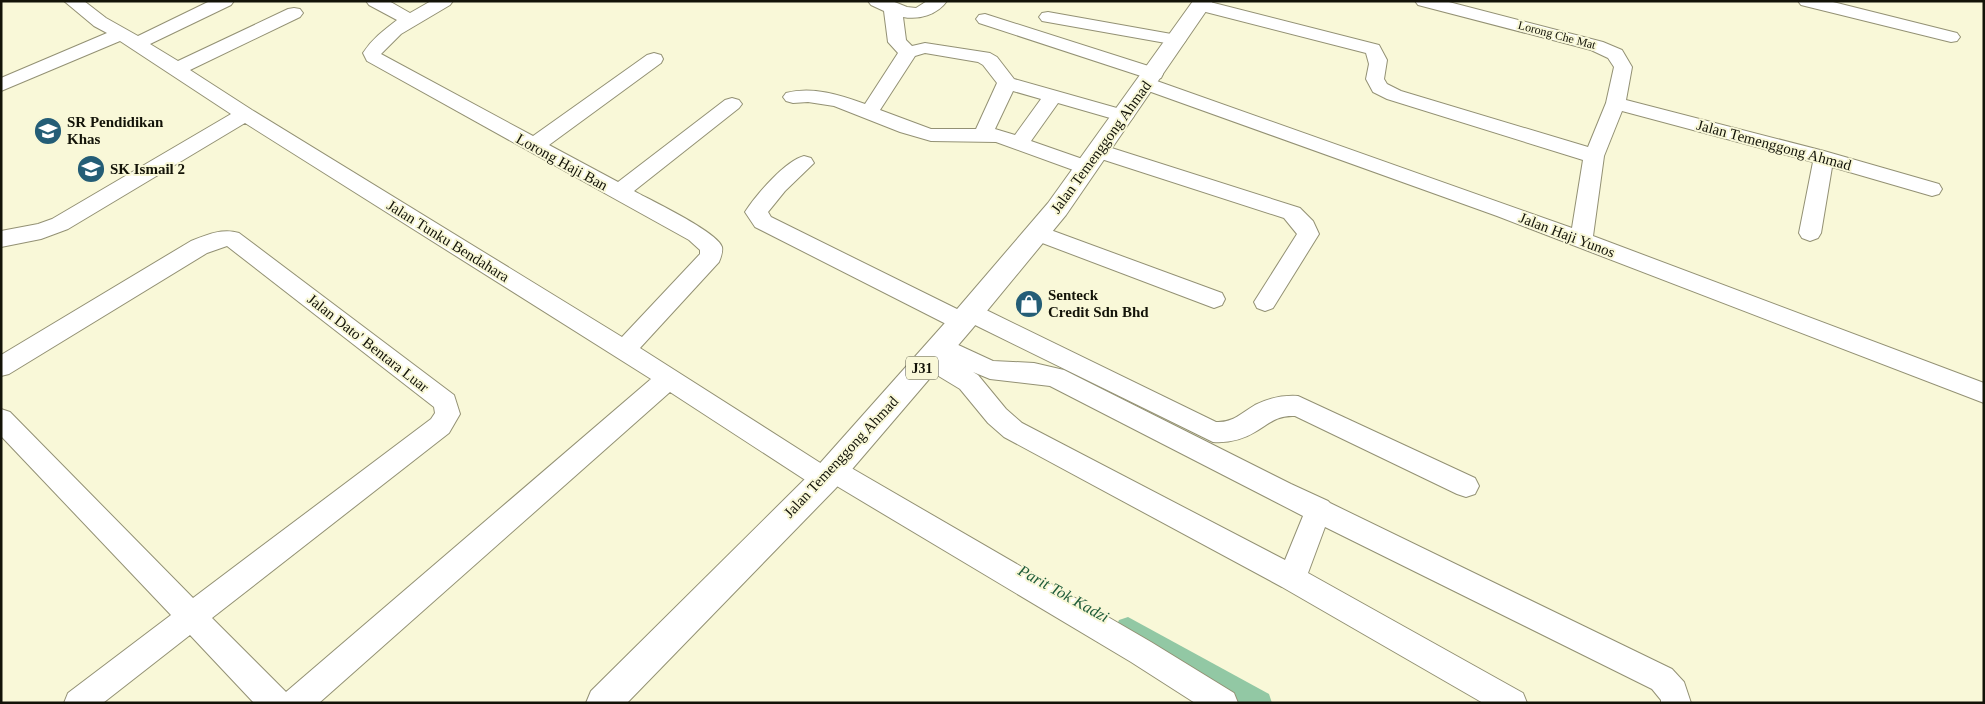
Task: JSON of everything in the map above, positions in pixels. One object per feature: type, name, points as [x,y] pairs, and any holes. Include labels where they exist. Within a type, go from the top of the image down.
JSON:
[{"type":"main road","name":"Jalan Temenggong Ahmad","points":[[603,703],[828,474],[936,353],[1057,209],[1202,3]]},
{"type":"street","name":"Jalan Tunku Bendahara","points":[[73,1],[100,22],[129,38],[245,114],[668,379],[828,474],[1124,641],[1223,703]]},
{"type":"street","points":[[1,85],[225,1]]},
{"type":"street","points":[[375,1],[410,20]]},
{"type":"street","name":"Lorong Haji Ban","points":[[444,1],[410,20],[377,45],[372,53],[374,58],[697,236],[712,247],[711,256],[624,350]]},
{"type":"street","points":[[885,4],[905,13],[917,14],[929,11],[938,1]]},
{"type":"street","name":"Lorong Che Mat","points":[[1424,1],[1607,50],[1615,54],[1623,67],[1616,103],[1594,156],[1581,240]]},
{"type":"street","points":[[1807,1],[1951,37]]},
{"type":"street","points":[[1202,3],[1373,49],[1378,58],[1379,67],[1375,79],[1380,88],[1394,95],[1594,156]]},
{"type":"street","points":[[885,4],[897,42],[908,52]]},
{"type":"street","points":[[177,69],[294,13]]},
{"type":"street","points":[[1048,17],[1176,40]]},
{"type":"street","name":"Jalan Haji Yunos","points":[[985,19],[1775,312],[1984,393]]},
{"type":"street","points":[[869,112],[908,52],[925,48],[983,57],[990,61],[1007,83],[1124,116]]},
{"type":"street","points":[[533,146],[654,59]]},
{"type":"street","points":[[983,134],[1007,83]]},
{"type":"street","points":[[793,97],[812,95],[869,112],[921,133],[943,137],[983,134],[998,136],[1019,144],[1093,159],[1292,213],[1305,226],[1308,234],[1265,302]]},
{"type":"street","points":[[1019,144],[1053,96]]},
{"type":"street","name":"Jalan Temenggong Ahmad","points":[[1616,103],[1824,158],[1932,189]]},
{"type":"street","points":[[618,192],[732,104]]},
{"type":"street","points":[[1,238],[34,233],[60,224],[245,114]]},
{"type":"street","points":[[1810,233],[1824,158]]},
{"type":"street","points":[[804,163],[778,186],[756,212],[763,222],[1212,432],[1224,434],[1237,431],[1270,407],[1286,404],[1298,406],[1466,486]]},
{"type":"street","points":[[1037,232],[1214,299]]},
{"type":"street","name":"Jalan Dato' Bentara Luar","points":[[1,367],[199,246],[216,240],[232,238],[445,402],[448,414],[440,426],[191,617]]},
{"type":"street","points":[[936,353],[990,370],[1034,373],[1055,377],[1204,455],[1319,509],[1662,679],[1671,688],[1677,699],[1676,703]]},
{"type":"street","points":[[936,353],[969,382],[997,416],[1013,430],[1292,578],[1512,703]]},
{"type":"street","points":[[296,703],[668,379]]},
{"type":"street","points":[[1,419],[274,703]]},
{"type":"street","points":[[1292,578],[1319,509]]},
{"type":"street","points":[[79,703],[191,617]]},
{"type":"waterway","name":"Parit Tok Kadzi","points":[[1128,629],[1259,703]]},
{"type":"place","name":"SR Pendidikan Khas","points":[[48,131]]},
{"type":"place","name":"SK Ismail 2","points":[[91,169]]},
{"type":"place","name":"Senteck Credit Sdn Bhd","points":[[1029,304]]}]
